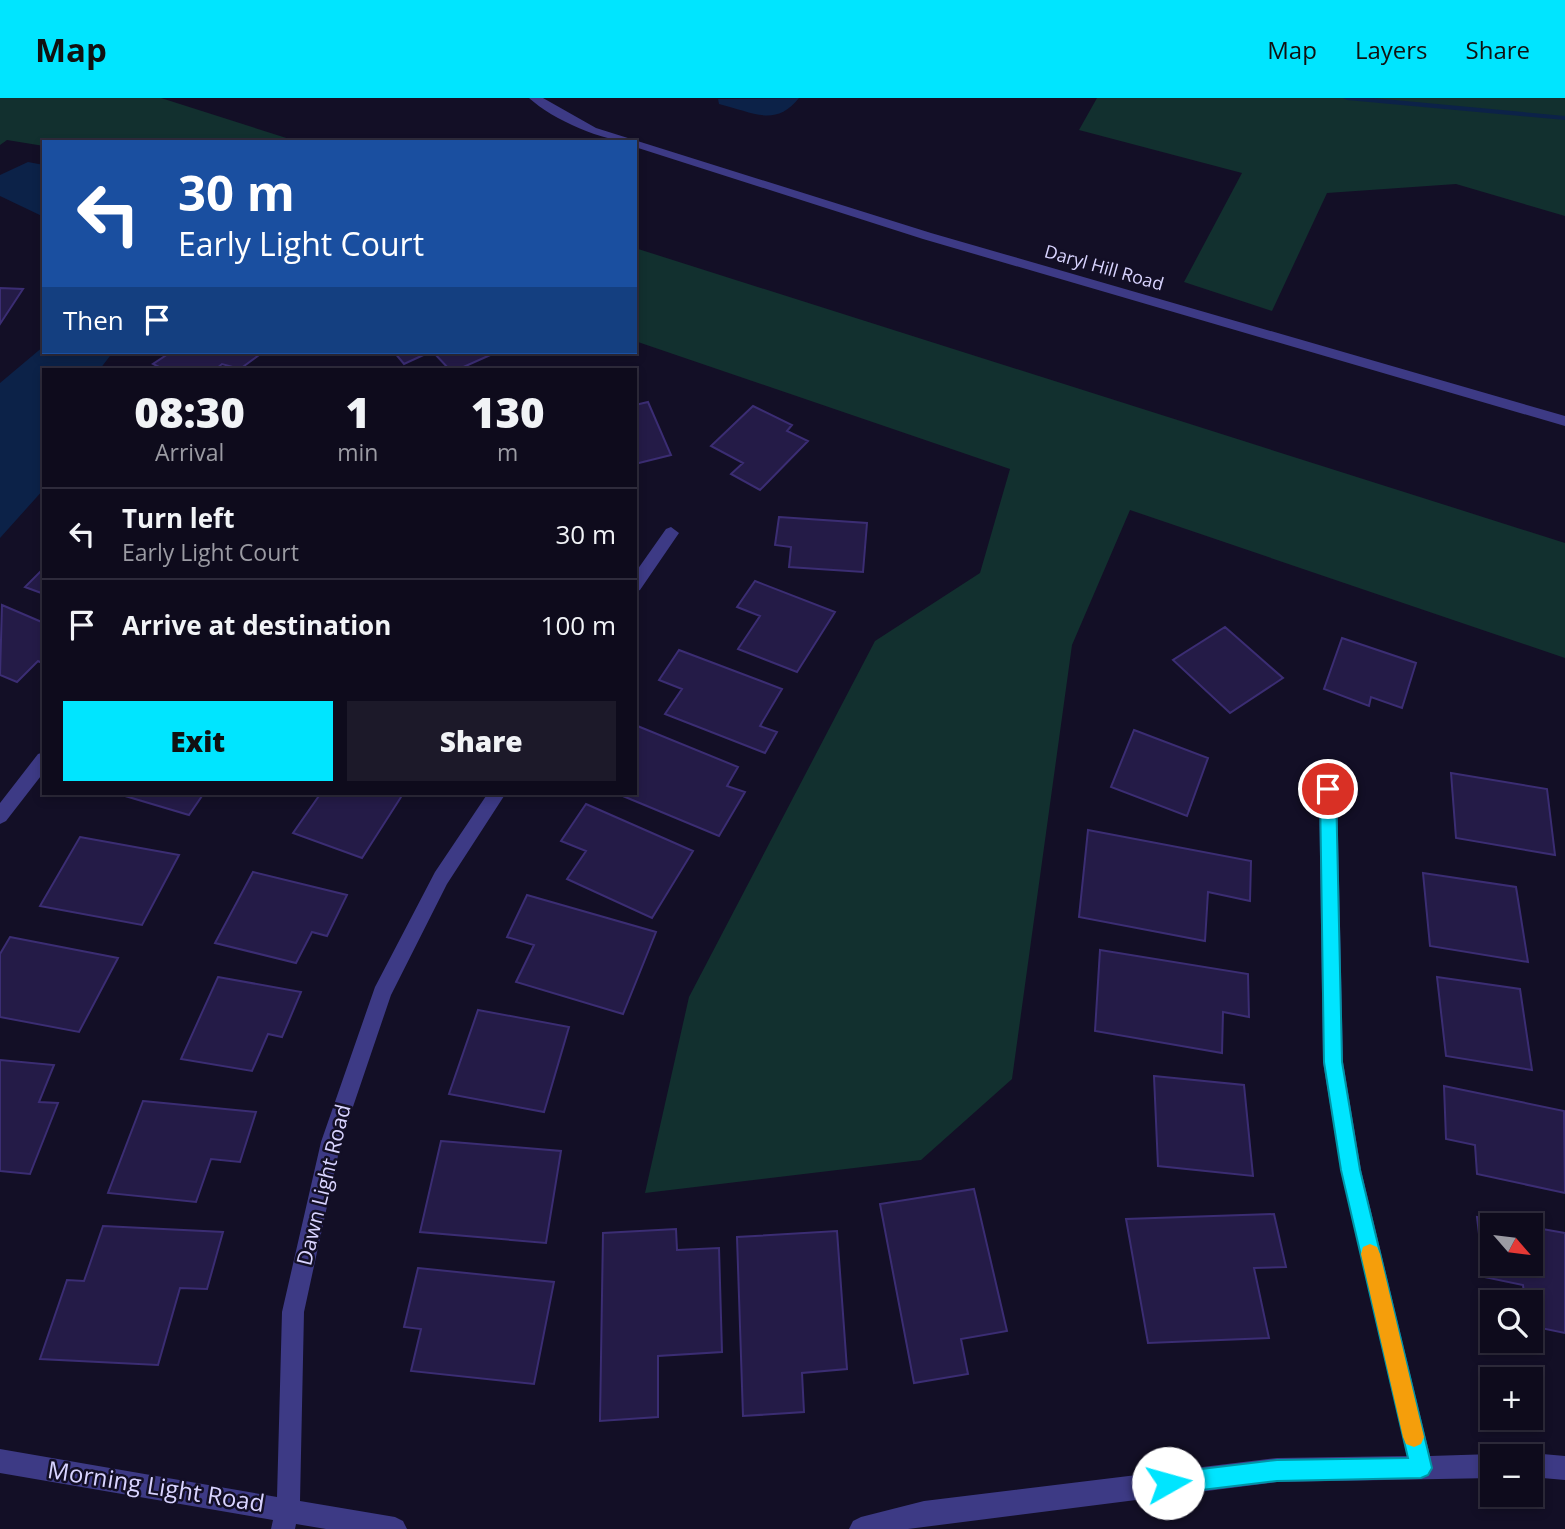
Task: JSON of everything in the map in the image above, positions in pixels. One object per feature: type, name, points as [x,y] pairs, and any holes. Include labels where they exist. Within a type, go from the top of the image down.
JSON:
[{"type":"street","name":"Daryl Hill Road","points":[[536,98],[593,130],[626,140]]},
{"type":"street","name":"Daryl Hill Road","points":[[637,143],[927,236],[1565,421]]},
{"type":"street","points":[[637,583],[671,533]]},
{"type":"street","points":[[0,816],[42,762]]},
{"type":"street","points":[[1328,789],[1333,1062],[1350,1170],[1421,1468]]},
{"type":"street","name":"Dawn Light Road","points":[[286,1519],[293,1312],[331,1142],[382,993],[441,878],[497,795]]},
{"type":"street","name":"Morning Light Road","points":[[0,1461],[286,1519],[395,1529]]},
{"type":"street","points":[[861,1529],[924,1513],[1277,1470],[1480,1466]]},
{"type":"street","points":[[1543,1466],[1565,1468]]},
{"type":"green space","points":[[0,98],[161,98],[293,140],[42,140],[42,146],[7,140],[0,145]]},
{"type":"green space","points":[[1097,98],[1565,98],[1565,216],[1456,184],[1327,193],[1272,311],[1184,282],[1242,173],[1079,130]]},
{"type":"green space","points":[[637,249],[1565,543],[1565,658],[1130,510],[1072,645],[1012,1079],[921,1160],[645,1193],[689,997],[875,641],[980,573],[1010,469],[637,342]]},
{"type":"water","points":[[799,98],[781,113],[772,115],[753,114],[719,104],[718,99]]},
{"type":"water","points":[[28,162],[42,165],[42,216],[0,196],[0,175]]},
{"type":"water","points":[[42,348],[42,354],[111,354],[101,368],[42,368],[42,491],[0,538],[0,383]]},
{"type":"building","points":[[0,288],[23,289],[0,324]]},
{"type":"building","points":[[168,354],[260,354],[241,368],[222,364],[217,368],[161,368],[153,364]]},
{"type":"building","points":[[396,354],[426,354],[404,364]]},
{"type":"building","points":[[435,354],[493,354],[461,368],[448,368]]},
{"type":"building","points":[[648,402],[671,455],[637,464],[637,405]]},
{"type":"building","points":[[753,406],[792,425],[787,431],[808,441],[760,490],[731,474],[743,463],[711,446]]},
{"type":"building","points":[[779,517],[867,523],[863,572],[789,567],[791,547],[775,545]]},
{"type":"building","points":[[42,570],[42,593],[25,587]]},
{"type":"building","points":[[755,581],[835,612],[797,672],[738,649],[760,616],[737,607]]},
{"type":"building","points":[[2,605],[42,622],[42,663],[38,661],[17,682],[0,675]]},
{"type":"building","points":[[1225,627],[1283,678],[1230,713],[1173,660]]},
{"type":"building","points":[[1342,638],[1416,663],[1402,708],[1371,697],[1369,706],[1324,689]]},
{"type":"building","points":[[679,650],[782,689],[760,726],[777,732],[765,753],[665,714],[682,689],[659,680]]},
{"type":"building","points":[[637,726],[738,767],[727,786],[745,792],[719,836],[620,795],[637,795]]},
{"type":"building","points":[[1134,730],[1208,758],[1187,816],[1111,787]]},
{"type":"building","points":[[1451,773],[1547,789],[1555,855],[1456,838]]},
{"type":"building","points":[[122,795],[203,795],[189,815]]},
{"type":"building","points":[[320,795],[402,795],[362,858],[293,833]]},
{"type":"building","points":[[586,804],[693,851],[652,918],[567,879],[586,851],[561,841]]},
{"type":"building","points":[[1088,830],[1251,861],[1250,901],[1208,892],[1205,941],[1079,917]]},
{"type":"building","points":[[80,837],[179,855],[142,925],[40,906]]},
{"type":"building","points":[[253,872],[347,895],[327,936],[312,932],[296,963],[215,943]]},
{"type":"building","points":[[1423,873],[1516,887],[1528,962],[1430,946]]},
{"type":"building","points":[[527,895],[656,932],[623,1014],[516,982],[534,945],[507,937]]},
{"type":"building","points":[[10,937],[118,958],[79,1032],[0,1017],[0,954]]},
{"type":"building","points":[[1100,950],[1248,974],[1249,1017],[1223,1012],[1222,1053],[1095,1031]]},
{"type":"building","points":[[218,977],[301,992],[282,1037],[268,1034],[252,1071],[181,1059]]},
{"type":"building","points":[[1437,977],[1520,989],[1532,1070],[1446,1056]]},
{"type":"building","points":[[478,1010],[569,1027],[544,1112],[449,1094]]},
{"type":"building","points":[[0,1060],[54,1065],[39,1102],[58,1103],[30,1174],[0,1171]]},
{"type":"building","points":[[1154,1076],[1244,1085],[1253,1176],[1158,1166]]},
{"type":"building","points":[[1444,1086],[1564,1111],[1565,1193],[1477,1174],[1475,1145],[1446,1139]]},
{"type":"building","points":[[143,1101],[256,1112],[240,1162],[211,1159],[196,1202],[108,1193]]},
{"type":"building","points":[[441,1141],[561,1151],[546,1243],[420,1232]]},
{"type":"building","points":[[974,1189],[1007,1331],[961,1339],[968,1374],[914,1383],[880,1204]]},
{"type":"building","points":[[1274,1214],[1286,1267],[1254,1268],[1269,1338],[1148,1343],[1126,1219]]},
{"type":"building","points":[[1477,1217],[1480,1218],[1480,1243]]},
{"type":"building","points":[[103,1226],[223,1232],[207,1289],[180,1288],[158,1365],[40,1359],[67,1280],[84,1281]]},
{"type":"building","points":[[676,1229],[677,1250],[719,1248],[722,1352],[658,1356],[658,1417],[600,1421],[603,1233]]},
{"type":"building","points":[[1544,1229],[1565,1233],[1565,1333],[1543,1328],[1543,1290],[1524,1290],[1523,1285],[1484,1277],[1544,1276]]},
{"type":"building","points":[[837,1231],[847,1369],[802,1373],[804,1412],[743,1416],[737,1237]]},
{"type":"building","points":[[418,1268],[554,1282],[534,1384],[411,1371],[421,1329],[404,1327]]},
{"type":"waterway","points":[[1347,98],[1565,118]]},
{"type":"slow traffic","points":[[1370,1254],[1414,1437]]},
{"type":"route","points":[[1168,1483],[1277,1470],[1421,1468],[1350,1170],[1333,1062],[1328,789]]}]
